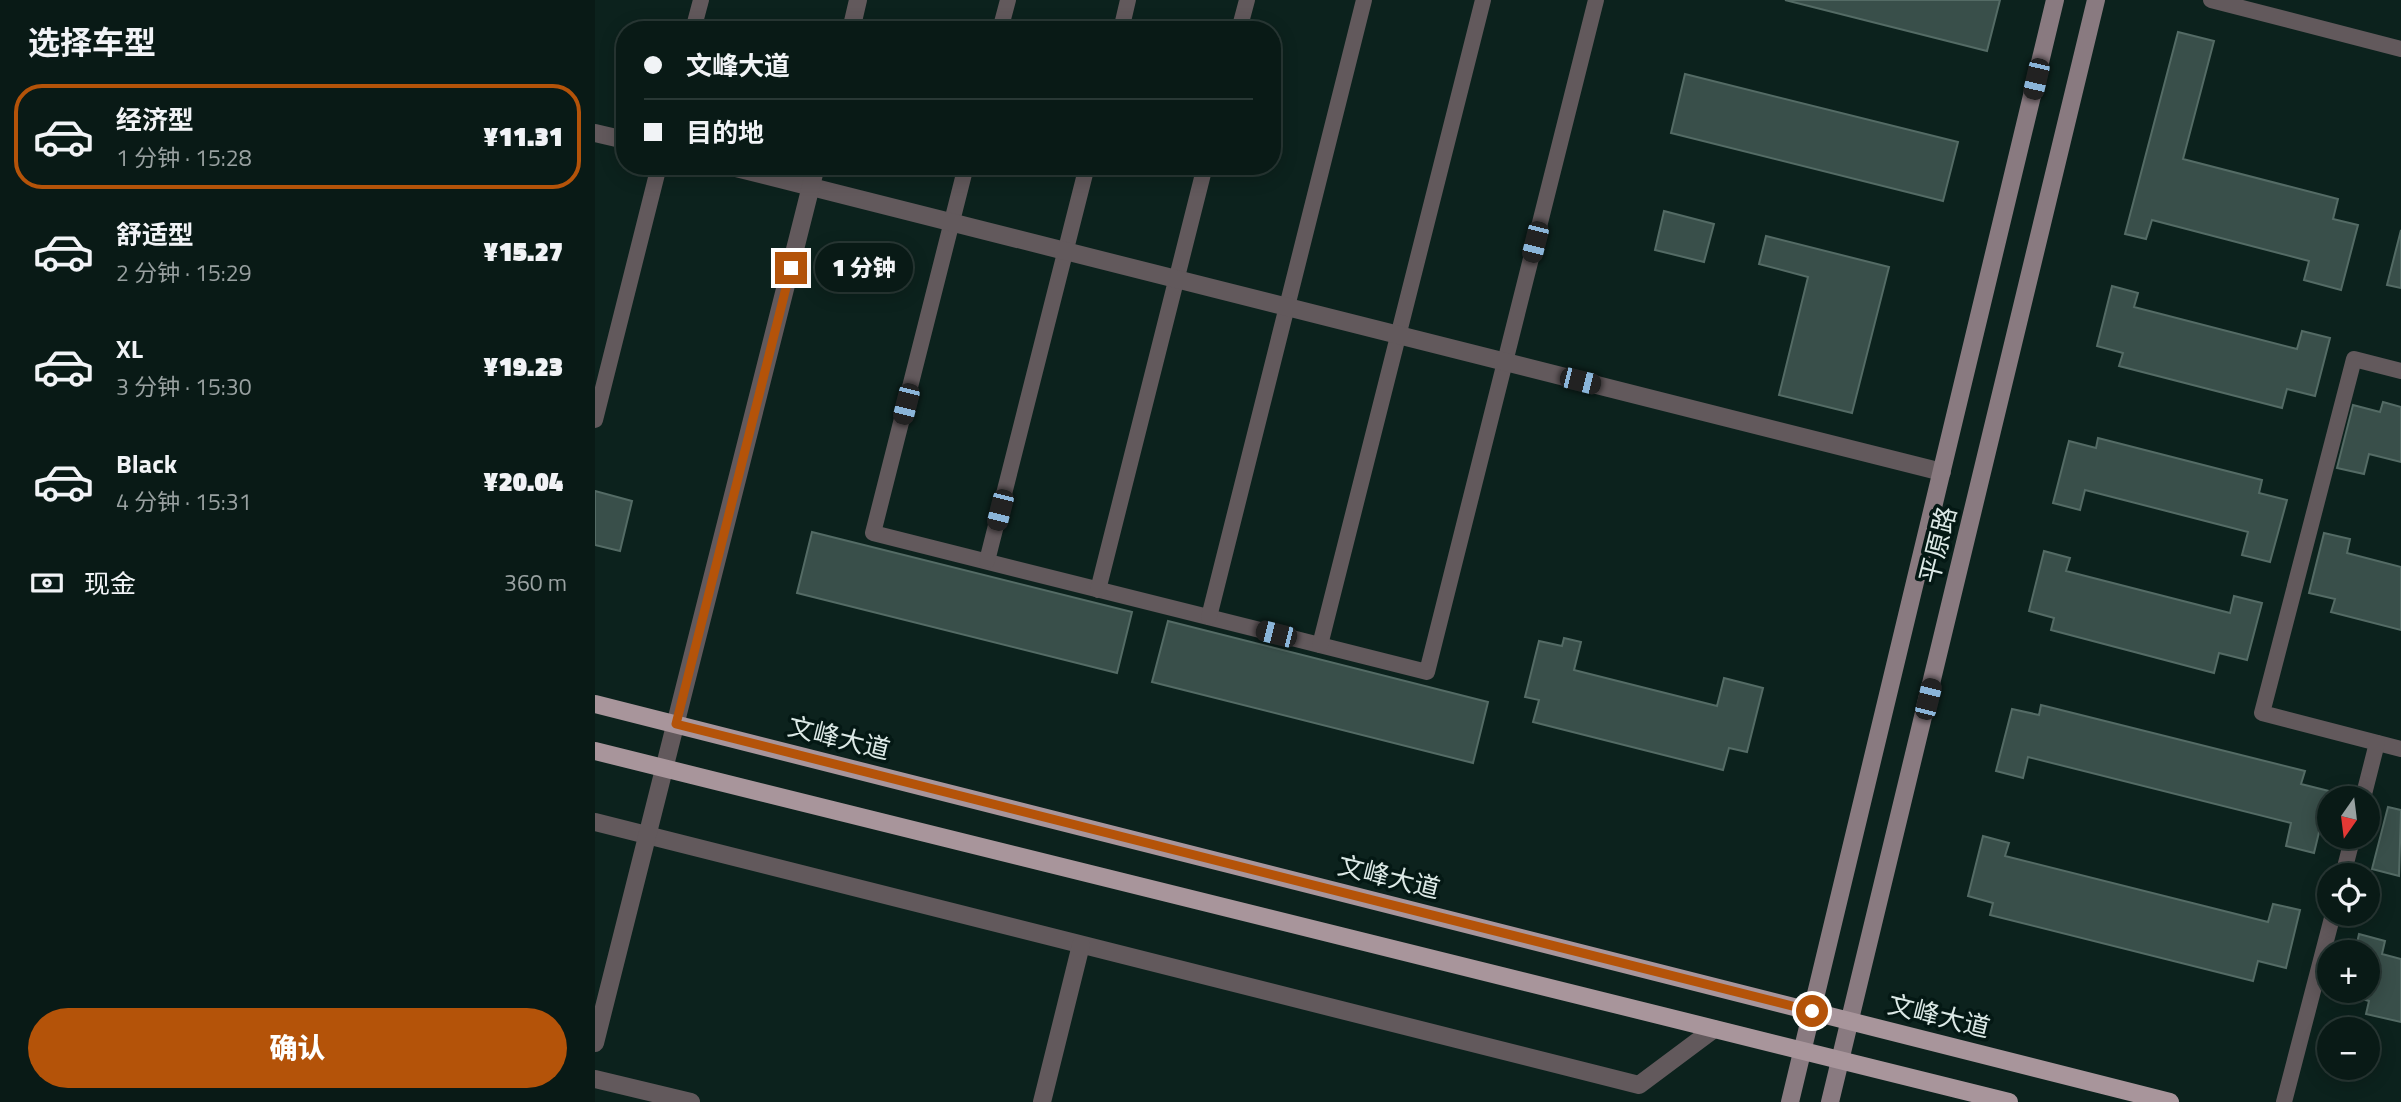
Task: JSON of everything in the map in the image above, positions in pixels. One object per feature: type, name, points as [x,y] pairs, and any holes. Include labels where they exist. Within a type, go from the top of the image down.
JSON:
[{"type":"main road","name":"平原路","points":[[1790,1102],[2055,0]]},
{"type":"main road","name":"平原路","points":[[1830,1102],[2096,0]]},
{"type":"main road","name":"文峰大道","points":[[595,704],[2171,1102]]},
{"type":"main road","points":[[595,751],[2009,1102]]},
{"type":"street","points":[[853,21],[858,0]]},
{"type":"street","points":[[595,133],[616,138]]},
{"type":"street","points":[[764,175],[1941,472]]},
{"type":"street","points":[[595,1043],[814,175]]},
{"type":"street","points":[[595,822],[1639,1085],[1714,1029]]},
{"type":"street","points":[[1042,1102],[1081,945]]},
{"type":"street","points":[[595,1079],[691,1102]]},
{"type":"lane","points":[[695,21],[701,0]]},
{"type":"lane","points":[[1002,21],[1007,0]]},
{"type":"lane","points":[[1123,21],[1128,0]]},
{"type":"lane","points":[[1241,21],[1247,0]]},
{"type":"lane","points":[[1209,617],[1364,0]]},
{"type":"lane","points":[[1320,646],[1483,0]]},
{"type":"lane","points":[[964,175],[873,533],[1427,672],[1596,0]]},
{"type":"lane","points":[[2211,0],[2401,49]]},
{"type":"lane","points":[[595,420],[657,175]]},
{"type":"lane","points":[[987,561],[1085,175]]},
{"type":"lane","points":[[1098,590],[1203,175]]},
{"type":"lane","points":[[2401,371],[2354,359],[2262,713],[2401,749]]},
{"type":"lane","points":[[2366,786],[2377,743]]},
{"type":"lane","points":[[2284,1102],[2330,926]]},
{"type":"building","points":[[1785,0],[2000,0],[1987,51]]},
{"type":"building","points":[[2178,32],[2214,41],[2183,159],[2338,199],[2333,219],[2358,225],[2341,290],[2304,280],[2309,261],[2152,220],[2146,239],[2125,234]]},
{"type":"building","points":[[1685,74],[1958,142],[1943,201],[1671,133]]},
{"type":"building","points":[[1664,211],[1714,224],[1704,262],[1655,250]]},
{"type":"building","points":[[2401,230],[2401,288],[2387,285]]},
{"type":"building","points":[[1766,236],[1889,267],[1852,413],[1779,395],[1808,277],[1759,264]]},
{"type":"building","points":[[2112,286],[2138,293],[2134,307],[2297,349],[2302,331],[2330,338],[2315,396],[2287,389],[2282,408],[2119,366],[2123,353],[2097,346]]},
{"type":"building","points":[[2383,402],[2401,407],[2401,462],[2369,454],[2364,474],[2337,468],[2353,405],[2380,412]]},
{"type":"building","points":[[2098,438],[2262,480],[2259,493],[2287,500],[2270,562],[2242,555],[2248,532],[2085,490],[2080,510],[2053,503],[2069,441],[2096,448]]},
{"type":"building","points":[[595,491],[632,501],[620,551],[595,545]]},
{"type":"building","points":[[812,532],[1132,612],[1117,673],[797,593]]},
{"type":"building","points":[[2324,533],[2350,539],[2347,553],[2401,567],[2401,630],[2331,612],[2335,599],[2309,593]]},
{"type":"building","points":[[2044,551],[2070,558],[2066,571],[2230,613],[2234,596],[2262,603],[2247,660],[2219,653],[2214,673],[2051,630],[2054,618],[2029,611]]},
{"type":"building","points":[[1168,621],[1488,702],[1473,763],[1152,682]]},
{"type":"building","points":[[1564,638],[1581,642],[1574,670],[1717,706],[1724,678],[1763,688],[1747,752],[1729,748],[1723,770],[1533,722],[1539,700],[1525,697],[1539,641],[1562,646]]},
{"type":"building","points":[[2041,705],[2305,771],[2301,784],[2317,788],[2317,841],[2314,853],[2286,846],[2291,823],[2028,757],[2023,778],[1996,771],[2012,709],[2039,715]]},
{"type":"building","points":[[2388,807],[2401,810],[2399,876],[2380,871],[2380,863],[2374,863],[2377,849],[2380,849]]},
{"type":"building","points":[[1983,836],[2009,843],[2005,856],[2268,922],[2273,904],[2300,910],[2286,968],[2258,961],[2253,981],[1990,915],[1993,903],[1968,896]]},
{"type":"building","points":[[2359,934],[2385,941],[2382,954],[2401,959],[2401,1022],[2366,1014],[2369,1003],[2380,1003],[2380,940],[2358,940]]},
{"type":"route","points":[[791,268],[676,724],[1812,1011]]}]
